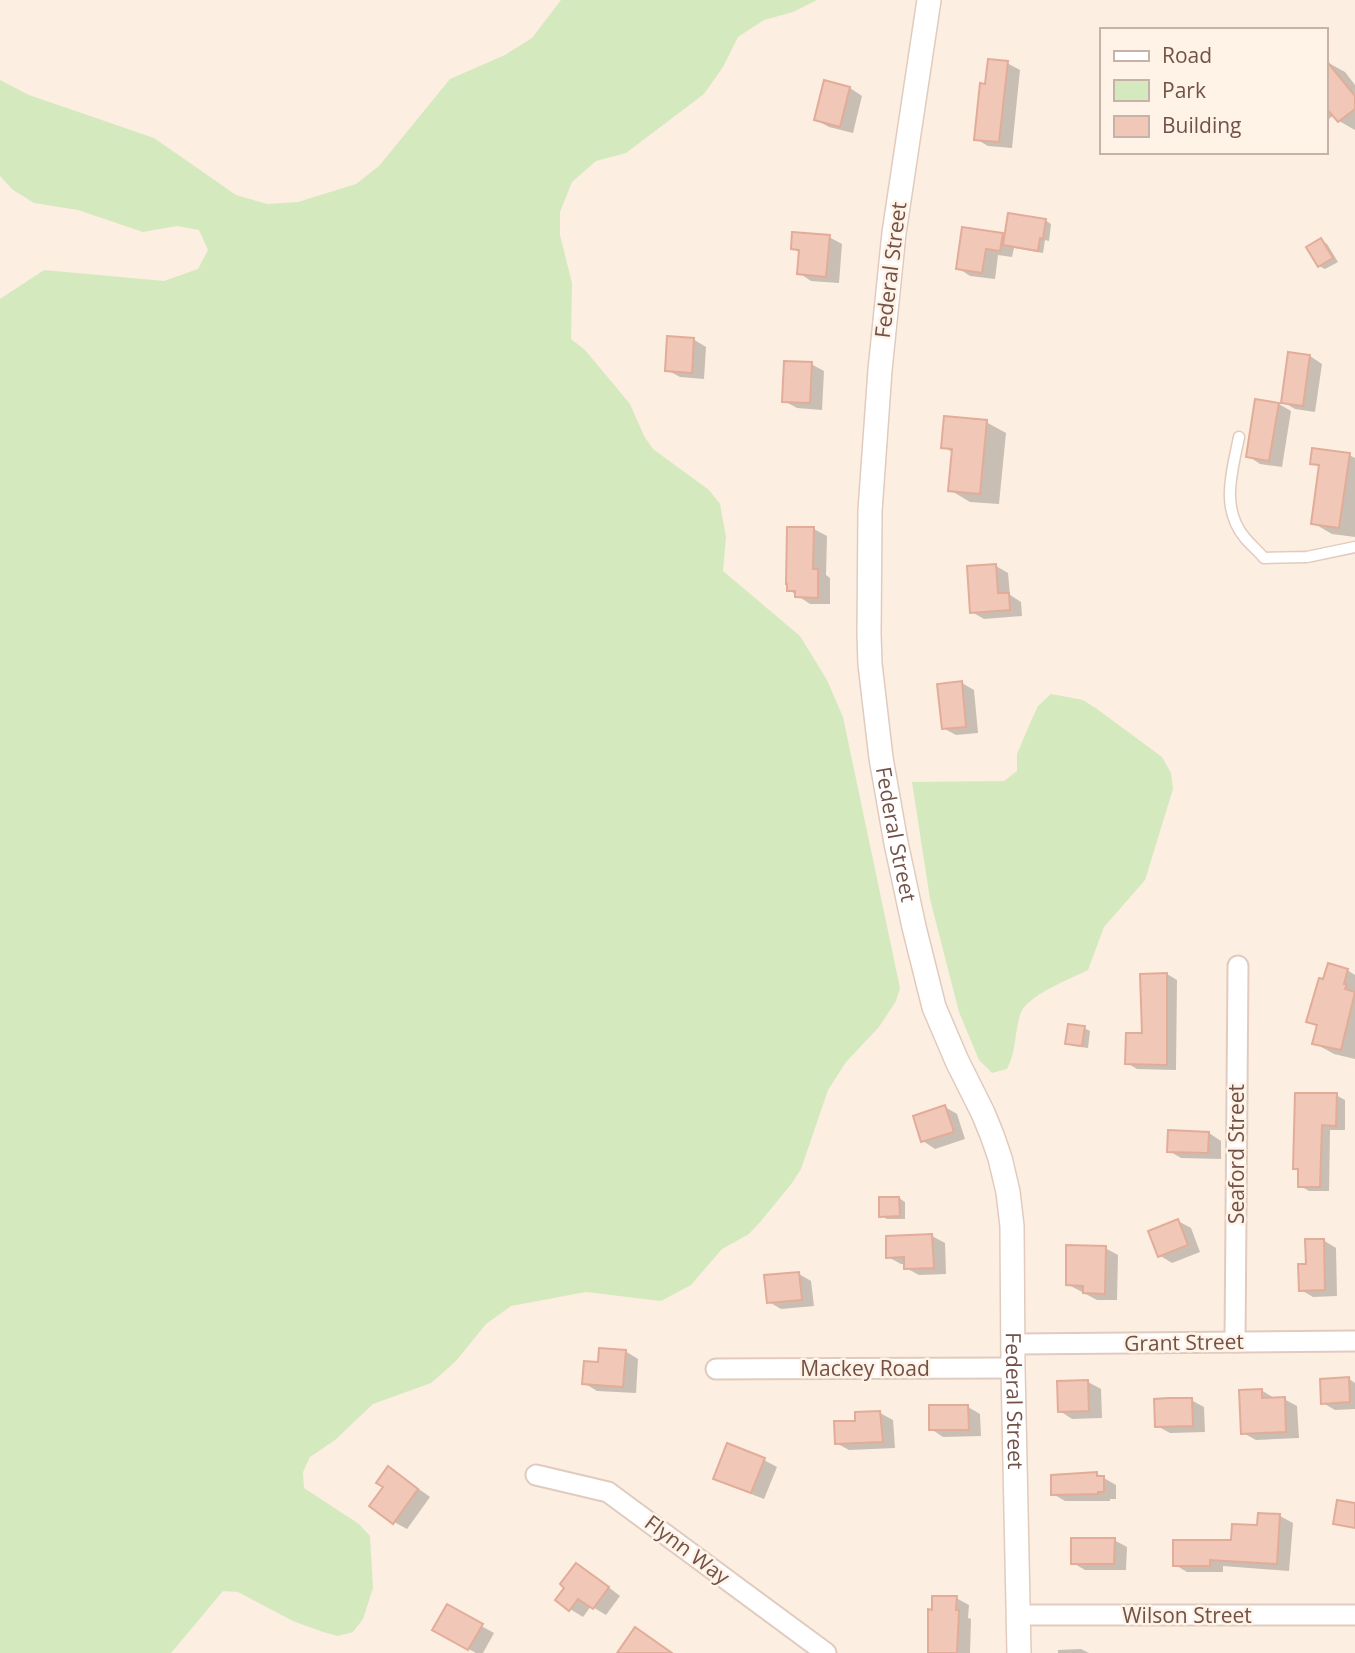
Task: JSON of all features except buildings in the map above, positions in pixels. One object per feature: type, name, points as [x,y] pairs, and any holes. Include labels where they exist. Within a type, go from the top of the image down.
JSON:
[{"type":"street","name":"Federal Street","points":[[929,0],[894,233],[880,370],[870,511],[870,664],[881,758],[896,843],[934,1007],[992,1135],[1008,1192],[1012,1226],[1020,1653]]},
{"type":"street","name":"Seaford Street","points":[[1235,1342],[1238,966]]},
{"type":"street","name":"Grant Street","points":[[1013,1344],[1355,1341]]},
{"type":"street","name":"Mackey Road","points":[[716,1369],[1013,1368]]},
{"type":"street","name":"Flynn Way","points":[[536,1475],[608,1492],[826,1653]]},
{"type":"street","name":"Wilson Street","points":[[1019,1615],[1355,1615]]},
{"type":"lane","points":[[1239,437],[1228,488],[1231,514],[1243,536],[1264,558],[1307,557],[1355,547]]},
{"type":"green space","points":[[561,0],[817,0],[793,12],[764,20],[738,37],[723,67],[704,94],[626,153],[596,161],[572,182],[560,212],[560,235],[572,283],[571,339],[585,350],[630,404],[653,449],[709,490],[720,504],[726,537],[723,571],[800,636],[827,680],[843,717],[900,988],[896,1001],[879,1027],[846,1062],[828,1090],[801,1169],[792,1183],[749,1234],[722,1249],[691,1285],[661,1301],[586,1292],[511,1306],[486,1324],[456,1361],[431,1383],[373,1404],[335,1440],[310,1457],[303,1472],[304,1488],[359,1524],[370,1536],[373,1588],[363,1619],[353,1632],[338,1636],[323,1632],[293,1621],[238,1592],[223,1591],[171,1653],[0,1653],[0,299],[44,270],[164,281],[198,269],[208,250],[199,230],[177,226],[143,232],[78,210],[34,203],[13,190],[0,176],[0,80],[29,95],[154,138],[236,195],[267,204],[298,202],[356,184],[379,166],[450,79],[505,55],[532,38]]},
{"type":"green space","points":[[1051,694],[1083,700],[1162,757],[1171,773],[1173,789],[1145,880],[1104,927],[1088,970],[1030,1001],[1020,1015],[1007,1069],[992,1073],[979,1060],[959,1012],[930,899],[912,782],[1004,781],[1017,771],[1017,754],[1031,721],[1038,706]]}]
